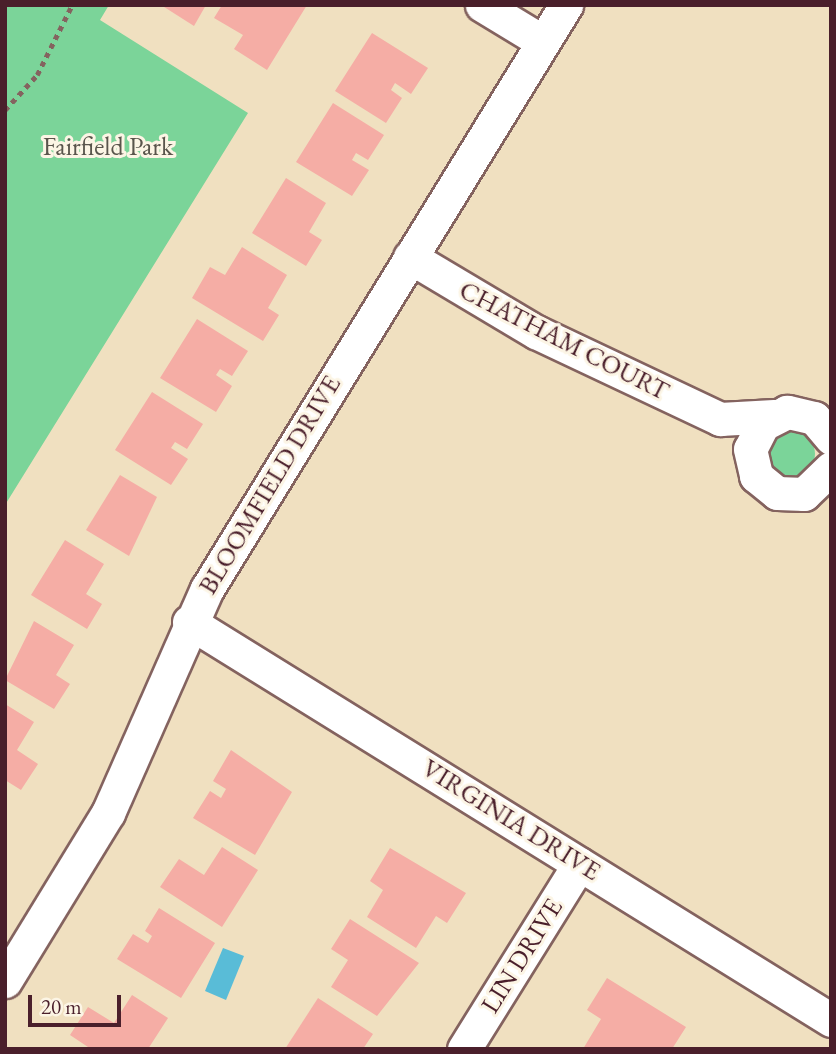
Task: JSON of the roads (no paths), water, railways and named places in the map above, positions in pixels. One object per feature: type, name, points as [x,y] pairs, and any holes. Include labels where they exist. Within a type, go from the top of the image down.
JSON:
[{"type":"street","points":[[482,5],[542,42]]},
{"type":"street","name":"BLOOMFIELD DRIVE","points":[[5,981],[108,813],[189,622],[566,5]]},
{"type":"street","name":"CHATHAM COURT","points":[[410,257],[536,332],[720,419],[801,413],[831,438]]},
{"type":"street","points":[[751,462],[754,435],[774,416]]},
{"type":"street","name":"CHATHAM COURT","points":[[720,419],[765,486],[790,496],[816,488],[831,468]]},
{"type":"street","name":"VIRGINIA DRIVE","points":[[189,622],[831,1020]]},
{"type":"street","name":"LIN DRIVE","points":[[464,1049],[579,864]]},
{"type":"water","points":[[223,948],[244,956],[226,1000],[205,991]]},
{"type":"park label","name":"Fairfield Park","points":[[108,147]]}]
